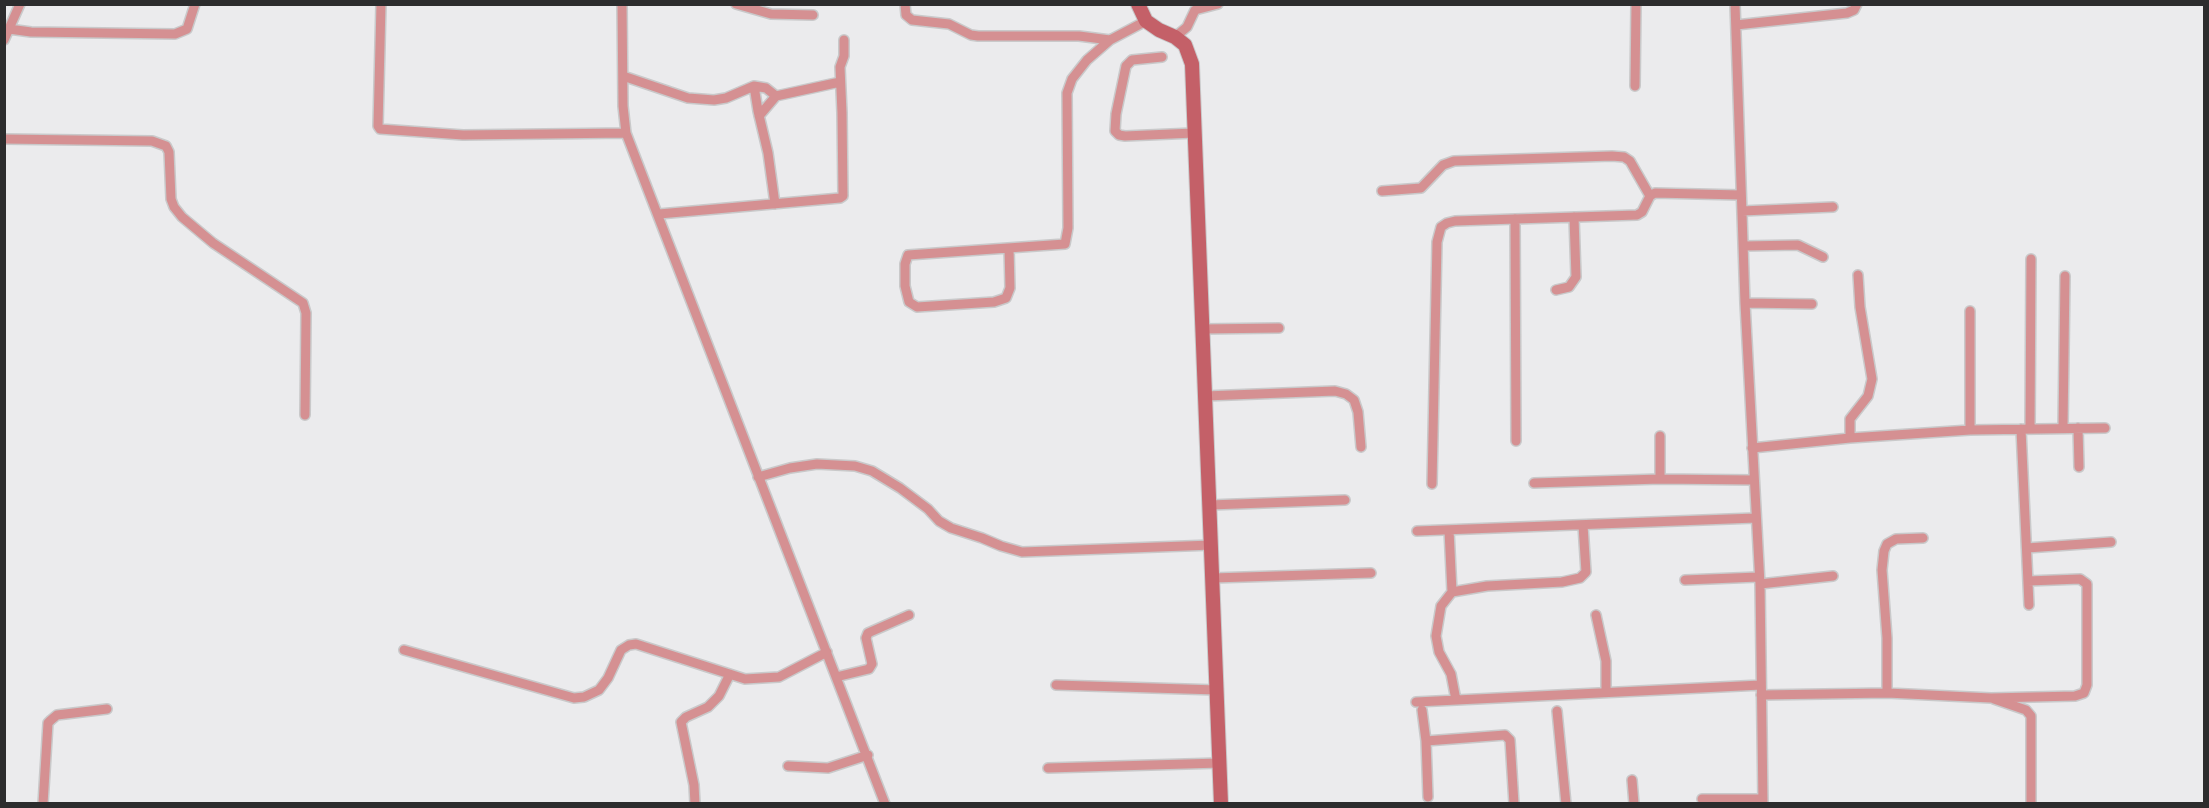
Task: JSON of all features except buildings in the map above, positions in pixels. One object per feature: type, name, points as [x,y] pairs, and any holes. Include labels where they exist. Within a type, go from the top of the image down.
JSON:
[{"type":"street","points":[[4,40],[20,4]]},
{"type":"street","points":[[9,29],[31,32],[175,34],[187,29],[195,4]]},
{"type":"street","points":[[381,4],[378,126],[380,129],[462,135],[626,133]]},
{"type":"street","points":[[622,4],[622,76],[626,133],[758,477],[765,488],[808,609],[837,677],[885,804]]},
{"type":"street","points":[[736,4],[780,15],[813,15]]},
{"type":"street","points":[[905,4],[906,15],[912,20],[949,24],[971,35],[1080,36],[1110,40]]},
{"type":"street","points":[[1138,4],[1146,21],[1175,37],[1188,50],[1192,64],[1221,804]]},
{"type":"street","points":[[1175,37],[1187,27],[1196,10],[1218,4]]},
{"type":"street","points":[[1635,86],[1636,4]]},
{"type":"street","points":[[1702,799],[1763,801],[1759,580],[1745,303],[1735,4]]},
{"type":"street","points":[[1736,25],[1847,13],[1854,10],[1857,4]]},
{"type":"street","points":[[1009,248],[1010,288],[1006,298],[994,302],[917,307],[909,302],[905,286],[905,264],[908,255],[1065,244],[1068,228],[1067,93],[1072,79],[1110,40],[1146,21]]},
{"type":"street","points":[[659,214],[843,196],[840,67],[844,56],[844,40]]},
{"type":"street","points":[[1162,57],[1132,60],[1126,66],[1116,114],[1115,131],[1125,136],[1194,133]]},
{"type":"street","points":[[622,76],[688,98],[726,98],[754,86],[766,88],[776,96]]},
{"type":"street","points":[[759,116],[776,96],[840,82]]},
{"type":"street","points":[[754,86],[768,153],[775,204]]},
{"type":"street","points":[[4,139],[152,141],[166,146],[170,162],[171,199],[182,217],[213,243],[303,303],[306,313],[305,415]]},
{"type":"street","points":[[1382,191],[1421,188],[1443,165],[1454,161],[1612,156],[1630,161],[1650,196]]},
{"type":"street","points":[[1650,196],[1664,193],[1741,195]]},
{"type":"street","points":[[1432,484],[1438,234],[1441,227],[1447,223],[1637,215],[1642,212],[1650,196]]},
{"type":"street","points":[[1742,211],[1833,207]]},
{"type":"street","points":[[1556,290],[1569,287],[1576,277],[1574,217]]},
{"type":"street","points":[[1515,219],[1515,441]]},
{"type":"street","points":[[1744,246],[1798,245],[1822,257]]},
{"type":"street","points":[[2029,605],[2026,429],[2031,259]]},
{"type":"street","points":[[1850,438],[1850,418],[1868,396],[1872,379],[1860,307],[1858,275]]},
{"type":"street","points":[[2063,428],[2065,276]]},
{"type":"street","points":[[1745,303],[1812,304]]},
{"type":"street","points":[[1970,310],[1970,430]]},
{"type":"street","points":[[1203,329],[1279,328]]},
{"type":"street","points":[[1205,396],[1335,391],[1346,394],[1353,400],[1358,412],[1361,447]]},
{"type":"street","points":[[2078,428],[2079,466]]},
{"type":"street","points":[[1752,448],[1850,438],[1970,430],[2104,428]]},
{"type":"street","points":[[1660,436],[1660,479]]},
{"type":"street","points":[[758,477],[790,468],[817,464],[855,466],[872,471],[900,488],[928,509],[939,521],[951,528],[1023,552],[1212,545]]},
{"type":"street","points":[[1534,483],[1660,479],[1754,480]]},
{"type":"street","points":[[1210,506],[1345,500]]},
{"type":"street","points":[[1417,531],[1755,518]]},
{"type":"street","points":[[1452,592],[1487,586],[1562,582],[1580,578],[1586,572],[1583,525]]},
{"type":"street","points":[[1449,530],[1452,592],[1441,606],[1436,636],[1439,651],[1451,674],[1456,700]]},
{"type":"street","points":[[1887,693],[1887,638],[1882,570],[1884,551],[1887,544],[1896,539],[1923,538]]},
{"type":"street","points":[[2027,548],[2111,542]]},
{"type":"street","points":[[1213,578],[1371,573]]},
{"type":"street","points":[[1685,580],[1759,580],[1833,576]]},
{"type":"street","points":[[1428,797],[1426,741],[1419,706],[1456,700],[1606,692],[1761,690],[1991,698],[2074,696],[2086,691],[2087,584],[2083,579],[2028,581]]},
{"type":"street","points":[[837,677],[869,669],[872,664],[866,639],[867,633],[909,615]]},
{"type":"street","points":[[1596,615],[1606,661],[1606,692]]},
{"type":"street","points":[[404,650],[574,698],[584,697],[599,690],[608,678],[621,650],[629,645],[636,644],[746,679],[779,677],[826,652]]},
{"type":"street","points":[[695,804],[694,785],[681,722],[686,717],[703,711],[714,702],[729,674]]},
{"type":"street","points":[[1056,686],[1217,690]]},
{"type":"street","points":[[1991,698],[2026,710],[2031,716],[2031,804]]},
{"type":"street","points":[[43,804],[48,723],[57,715],[107,709]]},
{"type":"street","points":[[1557,711],[1566,804]]},
{"type":"street","points":[[1426,741],[1508,737],[1514,804]]},
{"type":"street","points":[[788,766],[828,768],[867,755]]},
{"type":"street","points":[[1048,768],[1220,763]]},
{"type":"street","points":[[1632,780],[1634,804]]}]
